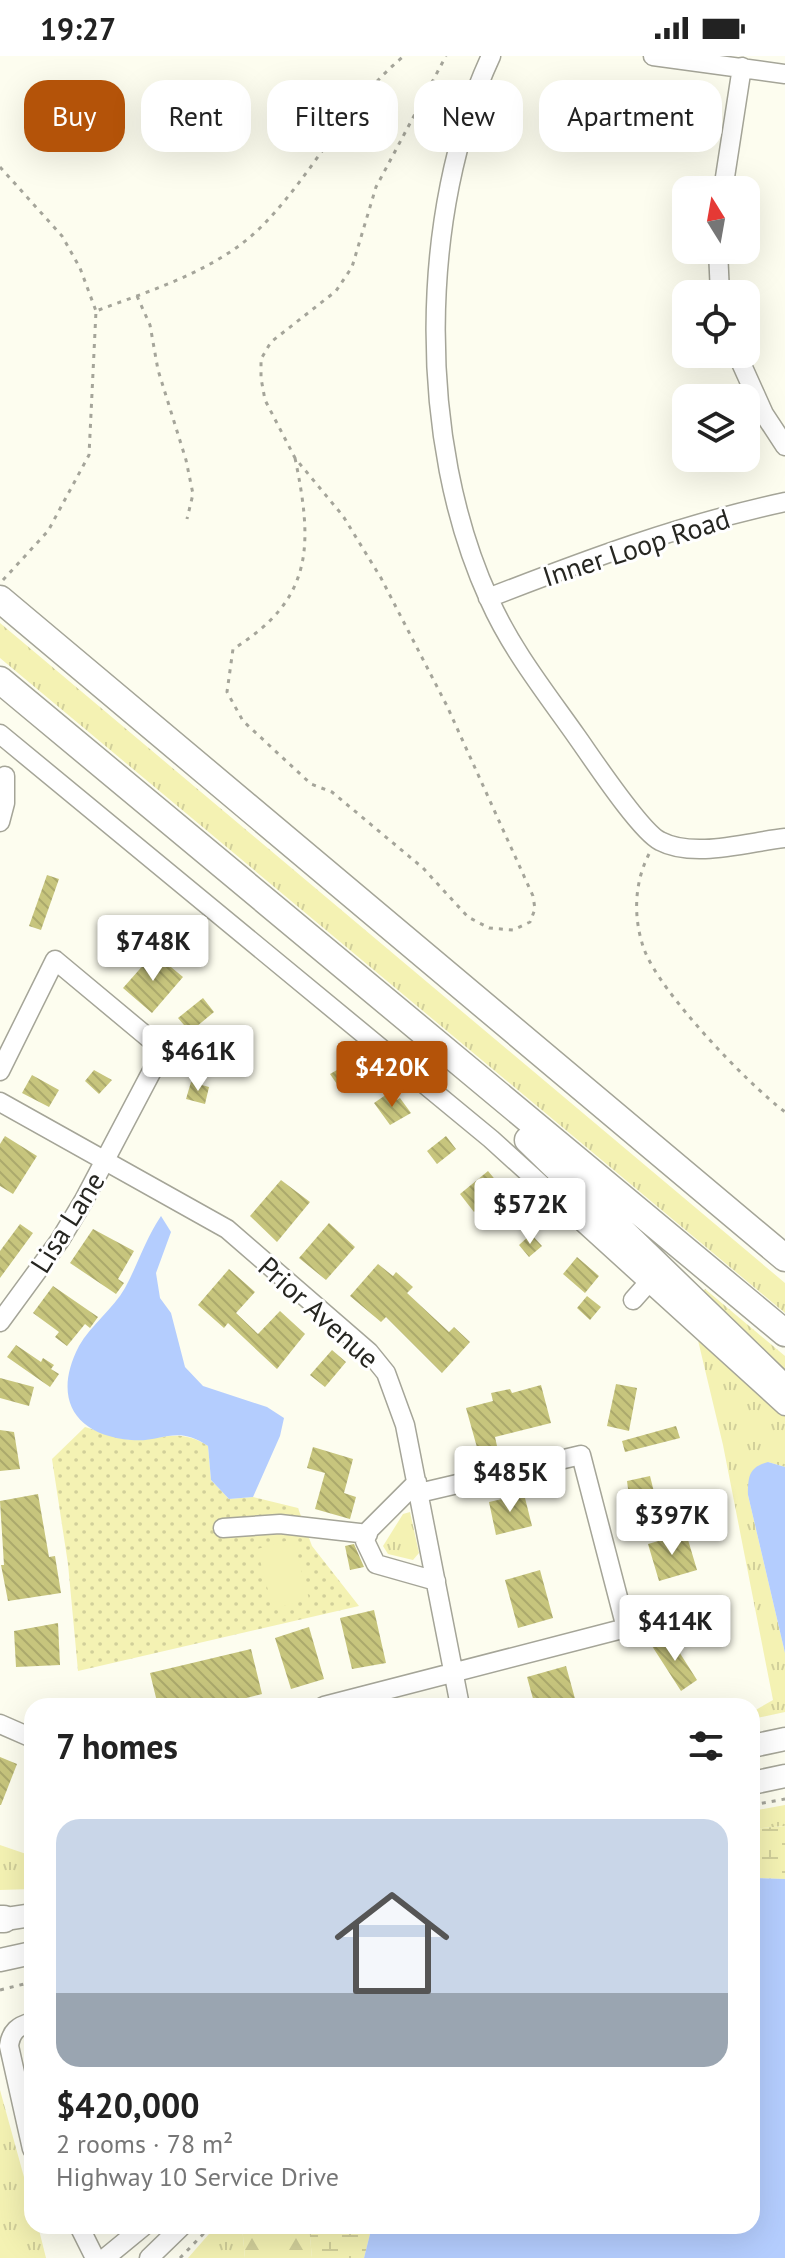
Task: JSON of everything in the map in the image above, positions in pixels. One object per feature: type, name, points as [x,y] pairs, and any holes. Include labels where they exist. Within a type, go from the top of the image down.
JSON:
[{"type":"highway","points":[[0,599],[785,1258]]},
{"type":"highway","points":[[0,680],[785,1333]]},
{"type":"highway","points":[[421,1032],[785,1389]]},
{"type":"highway","points":[[680,1169],[785,1240]]},
{"type":"main road","points":[[760,1744],[785,1739]]},
{"type":"main road","points":[[760,1781],[785,1776]]},
{"type":"main road","points":[[1,1919],[24,1916]]},
{"type":"main road","points":[[0,1960],[24,1955]]},
{"type":"street","points":[[491,56],[476,89],[460,140],[449,200],[439,271],[437,351],[440,415],[448,468],[488,598],[517,652],[610,785],[657,840],[683,849],[785,838]]},
{"type":"street","points":[[653,56],[785,74]]},
{"type":"street","points":[[725,176],[742,67]]},
{"type":"street","points":[[743,368],[764,414],[785,446]]},
{"type":"street","name":"Inner Loop Road","points":[[488,598],[592,558],[712,518],[785,502]]},
{"type":"street","points":[[0,734],[491,1139],[785,1406]]},
{"type":"street","points":[[0,822],[5,803],[2,777],[26,754]]},
{"type":"street","name":"Lisa Lane","points":[[0,1071],[55,960],[163,1050],[60,1240],[2,1312]]},
{"type":"street","name":"Prior Avenue","points":[[0,1102],[227,1229],[369,1352],[386,1373],[396,1398],[418,1487],[459,1698]]},
{"type":"street","points":[[633,1300],[649,1282]]},
{"type":"street","points":[[355,1698],[626,1628],[581,1455],[418,1487],[368,1534],[368,1552],[376,1564],[436,1581]]},
{"type":"street","points":[[223,1528],[280,1524],[368,1534]]},
{"type":"street","points":[[0,1724],[24,1734]]},
{"type":"street","points":[[24,2025],[11,2035],[9,2046],[24,2113]]},
{"type":"street","points":[[83,2234],[95,2258]]},
{"type":"street","points":[[105,2258],[134,2234]]},
{"type":"street","points":[[149,2258],[174,2234]]},
{"type":"path","points":[[96,311],[209,265],[258,230],[375,86],[404,56]]},
{"type":"path","points":[[295,458],[302,491],[304,559],[300,580],[280,612],[264,630],[233,649],[227,692],[243,721],[311,784],[332,792],[423,868],[468,917],[489,928],[513,930],[530,922],[535,909],[533,896],[447,706],[381,578],[343,516],[295,458],[265,400],[261,359],[271,342],[290,324],[336,291],[352,267],[376,187],[446,56]]},
{"type":"path","points":[[0,167],[62,236],[80,268],[96,311],[89,455],[48,531],[0,583]]},
{"type":"path","points":[[137,296],[150,325],[158,370],[186,460],[193,494],[187,519]]},
{"type":"path","points":[[657,840],[640,871],[636,917],[645,952],[710,1040],[759,1092],[785,1112]]},
{"type":"path","points":[[760,1804],[785,1799]]},
{"type":"path","points":[[0,1990],[24,1984]]},
{"type":"path","points":[[180,2258],[203,2234]]},
{"type":"green space","points":[[0,623],[785,1283],[785,1313],[0,658]]},
{"type":"green space","points":[[705,1289],[785,1356],[785,1378],[700,1294]]},
{"type":"green space","points":[[696,1332],[785,1414],[785,1467],[768,1462],[748,1495],[785,1653],[785,1712],[760,1717],[760,1707],[773,1700],[723,1445]]},
{"type":"green space","points":[[85,1427],[128,1440],[180,1436],[208,1446],[211,1480],[229,1499],[253,1497],[298,1508],[312,1546],[359,1606],[78,1671],[68,1564],[52,1459]]},
{"type":"green space","points":[[410,1512],[419,1553],[413,1560],[388,1554],[383,1546],[403,1514]]},
{"type":"green space","points":[[293,1539],[309,1599],[273,1609],[257,1549]]},
{"type":"green space","points":[[785,1805],[785,1826],[760,1828],[760,1810]]},
{"type":"green space","points":[[785,1826],[785,1879],[760,1878],[760,1828]]},
{"type":"green space","points":[[0,1845],[24,1853],[24,1889],[0,1890]]},
{"type":"green space","points":[[0,2090],[24,2177],[24,2234],[40,2234],[46,2258],[0,2258]]},
{"type":"green space","points":[[209,2234],[243,2234],[245,2258],[188,2258]]},
{"type":"green space","points":[[243,2234],[310,2234],[312,2258],[245,2258]]},
{"type":"green space","points":[[310,2234],[370,2234],[364,2258],[312,2258]]},
{"type":"water","points":[[161,1216],[171,1232],[156,1273],[160,1298],[171,1313],[185,1367],[203,1386],[267,1407],[284,1418],[280,1436],[253,1497],[229,1499],[211,1480],[208,1446],[197,1440],[178,1435],[142,1440],[111,1437],[82,1422],[69,1397],[71,1365],[79,1346],[125,1288]]},
{"type":"water","points":[[768,1462],[785,1467],[785,1653],[748,1495],[751,1473]]},
{"type":"water","points":[[760,1878],[785,1879],[785,2258],[364,2258],[370,2234],[760,2234]]},
{"type":"building","points":[[47,875],[59,879],[41,930],[29,926]]},
{"type":"building","points":[[154,953],[183,977],[152,1013],[123,988]]},
{"type":"building","points":[[203,998],[214,1012],[190,1032],[178,1018]]},
{"type":"building","points":[[356,1059],[367,1075],[341,1090],[330,1074]]},
{"type":"building","points":[[94,1070],[112,1080],[99,1094],[85,1081]]},
{"type":"building","points":[[32,1075],[59,1090],[49,1107],[22,1093]]},
{"type":"building","points":[[191,1082],[209,1087],[205,1104],[186,1099]]},
{"type":"building","points":[[387,1094],[393,1102],[400,1098],[411,1113],[390,1125],[374,1103]]},
{"type":"building","points":[[5,1136],[37,1156],[13,1194],[0,1186],[0,1144]]},
{"type":"building","points":[[446,1136],[456,1149],[437,1164],[427,1151]]},
{"type":"building","points":[[488,1171],[503,1189],[474,1212],[460,1194]]},
{"type":"building","points":[[281,1180],[310,1202],[277,1242],[250,1216]]},
{"type":"building","points":[[527,1202],[540,1217],[527,1228],[514,1213]]},
{"type":"building","points":[[329,1223],[355,1247],[326,1280],[299,1258]]},
{"type":"building","points":[[20,1224],[33,1233],[0,1278],[0,1251]]},
{"type":"building","points":[[93,1229],[134,1251],[118,1279],[124,1283],[116,1294],[70,1263]]},
{"type":"building","points":[[531,1234],[542,1246],[529,1257],[519,1245]]},
{"type":"building","points":[[577,1257],[599,1276],[585,1293],[563,1274]]},
{"type":"building","points":[[378,1264],[393,1276],[396,1272],[413,1287],[407,1293],[449,1332],[454,1327],[470,1342],[442,1373],[386,1317],[381,1322],[350,1296]]},
{"type":"building","points":[[229,1269],[255,1292],[236,1313],[258,1334],[280,1311],[305,1334],[277,1369],[228,1323],[224,1328],[198,1305]]},
{"type":"building","points":[[53,1286],[98,1317],[90,1328],[85,1324],[67,1346],[55,1337],[59,1332],[33,1313]]},
{"type":"building","points":[[587,1296],[601,1307],[590,1320],[577,1308]]},
{"type":"building","points":[[16,1345],[41,1362],[43,1358],[54,1365],[51,1369],[59,1374],[50,1387],[7,1357]]},
{"type":"building","points":[[332,1350],[346,1362],[325,1387],[310,1375]]},
{"type":"building","points":[[0,1378],[34,1387],[29,1406],[0,1398]]},
{"type":"building","points":[[616,1384],[637,1388],[629,1431],[607,1426]]},
{"type":"building","points":[[541,1385],[551,1423],[495,1437],[497,1446],[478,1451],[466,1408],[493,1401],[491,1393],[510,1389],[512,1393]]},
{"type":"building","points":[[676,1426],[680,1438],[625,1452],[622,1441]]},
{"type":"building","points":[[0,1430],[14,1432],[20,1469],[0,1471]]},
{"type":"building","points":[[313,1447],[353,1459],[344,1493],[356,1497],[350,1519],[315,1509],[325,1473],[307,1468]]},
{"type":"building","points":[[650,1476],[659,1512],[632,1519],[627,1481]]},
{"type":"building","points":[[38,1494],[49,1557],[55,1556],[61,1593],[8,1601],[1,1565],[4,1565],[0,1501]]},
{"type":"building","points":[[524,1494],[532,1526],[496,1535],[489,1502]]},
{"type":"building","points":[[686,1533],[697,1570],[659,1581],[648,1544]]},
{"type":"building","points":[[354,1544],[364,1567],[350,1570],[345,1546]]},
{"type":"building","points":[[540,1570],[553,1618],[518,1628],[505,1580]]},
{"type":"building","points":[[702,1598],[706,1617],[666,1627],[662,1608]]},
{"type":"building","points":[[374,1610],[386,1663],[352,1669],[340,1618]]},
{"type":"building","points":[[58,1623],[60,1665],[16,1667],[14,1631]]},
{"type":"building","points":[[309,1627],[324,1679],[291,1689],[275,1638]]},
{"type":"building","points":[[669,1636],[697,1680],[681,1691],[652,1646]]},
{"type":"building","points":[[251,1649],[262,1694],[247,1698],[156,1698],[150,1673]]},
{"type":"building","points":[[566,1666],[575,1698],[533,1698],[527,1677]]},
{"type":"building","points":[[0,1757],[17,1764],[1,1805],[0,1805]]}]
